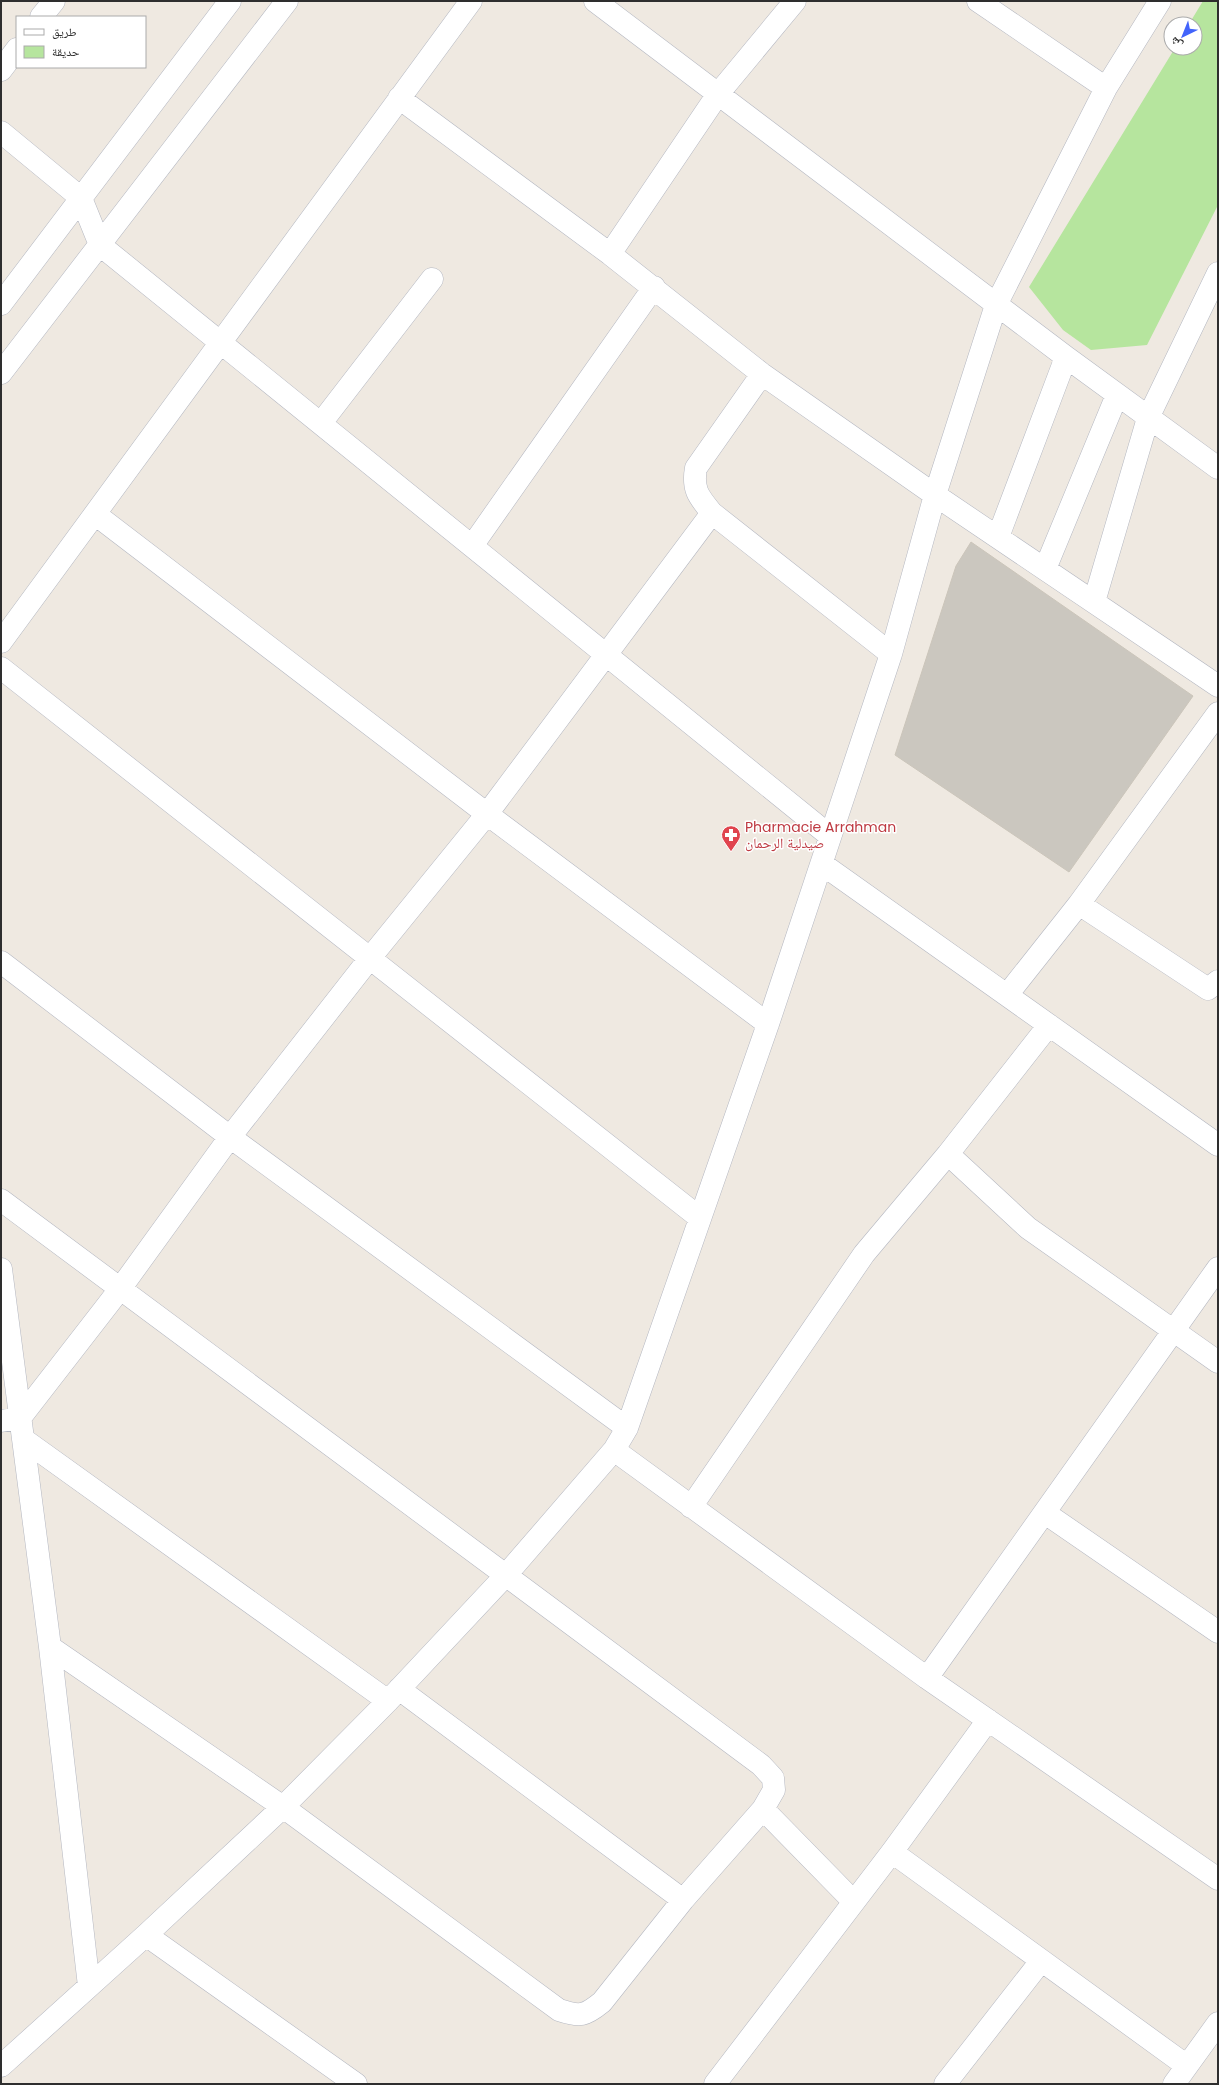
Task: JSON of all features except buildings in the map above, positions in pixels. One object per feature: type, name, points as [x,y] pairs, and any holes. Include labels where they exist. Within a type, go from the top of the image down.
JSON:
[{"type":"street","points":[[43,16],[54,1]]},
{"type":"street","points":[[1,304],[230,1]]},
{"type":"street","points":[[1,373],[287,1]]},
{"type":"street","points":[[1,642],[471,1]]},
{"type":"street","points":[[595,1],[1066,358],[1218,468]]},
{"type":"street","points":[[610,254],[718,94],[795,1]]},
{"type":"street","points":[[978,1],[1106,88]]},
{"type":"street","points":[[1,2066],[146,1935],[283,1807],[394,1695],[506,1575],[614,1450],[627,1428],[768,1024],[822,864],[891,654],[935,495],[996,305],[1106,88],[1160,1]]},
{"type":"street","points":[[1,70],[16,50]]},
{"type":"street","points":[[399,98],[610,254],[762,374],[935,495],[1218,686]]},
{"type":"street","points":[[1,132],[81,198],[100,245],[830,836]]},
{"type":"street","points":[[1094,602],[1148,418],[1218,273]]},
{"type":"street","points":[[321,423],[432,279]]},
{"type":"street","points":[[472,546],[654,288]]},
{"type":"street","points":[[998,537],[1066,358]]},
{"type":"street","points":[[762,374],[696,468],[694,482],[698,495],[712,514],[891,654]]},
{"type":"street","points":[[1045,569],[1117,395]]},
{"type":"street","points":[[95,514],[487,814],[768,1024]]},
{"type":"street","points":[[15,1426],[120,1289],[230,1137],[370,958],[487,814],[712,514]]},
{"type":"street","points":[[1,668],[700,1218]]},
{"type":"street","points":[[1007,995],[1079,904],[1218,713]]},
{"type":"street","points":[[822,864],[1218,1145]]},
{"type":"street","points":[[1079,904],[1208,989],[1218,981]]},
{"type":"street","points":[[1,962],[230,1137],[627,1428]]},
{"type":"street","points":[[692,1507],[864,1254],[948,1154],[1049,1025]]},
{"type":"street","points":[[948,1154],[1028,1228],[1218,1362]]},
{"type":"street","points":[[1,1200],[761,1765],[773,1778],[774,1790],[763,1808],[683,1900],[602,2002],[589,2013],[576,2015],[559,2010],[283,1807],[50,1647]]},
{"type":"street","points":[[927,1678],[1218,1268]]},
{"type":"street","points":[[1,1269],[15,1426],[50,1647],[90,1986]]},
{"type":"street","points":[[15,1426],[683,1900]]},
{"type":"street","points":[[614,1450],[927,1678],[1218,1879]]},
{"type":"street","points":[[1044,1513],[1218,1632]]},
{"type":"street","points":[[715,2084],[892,1852],[988,1720]]},
{"type":"street","points":[[763,1808],[854,1902]]},
{"type":"street","points":[[892,1852],[1187,2066]]},
{"type":"street","points":[[146,1935],[356,2084]]},
{"type":"street","points":[[945,2084],[1041,1961]]},
{"type":"street","points":[[1174,2084],[1218,2023]]},
{"type":"green space","points":[[1203,1],[1218,1],[1218,205],[1147,345],[1091,350],[1063,330],[1029,287],[1170,56],[1203,56],[1203,16],[1194,16]]},
{"type":"place","name":"Pharmacie Arrahman صيدلية الرحمان","points":[[731,852]]}]
